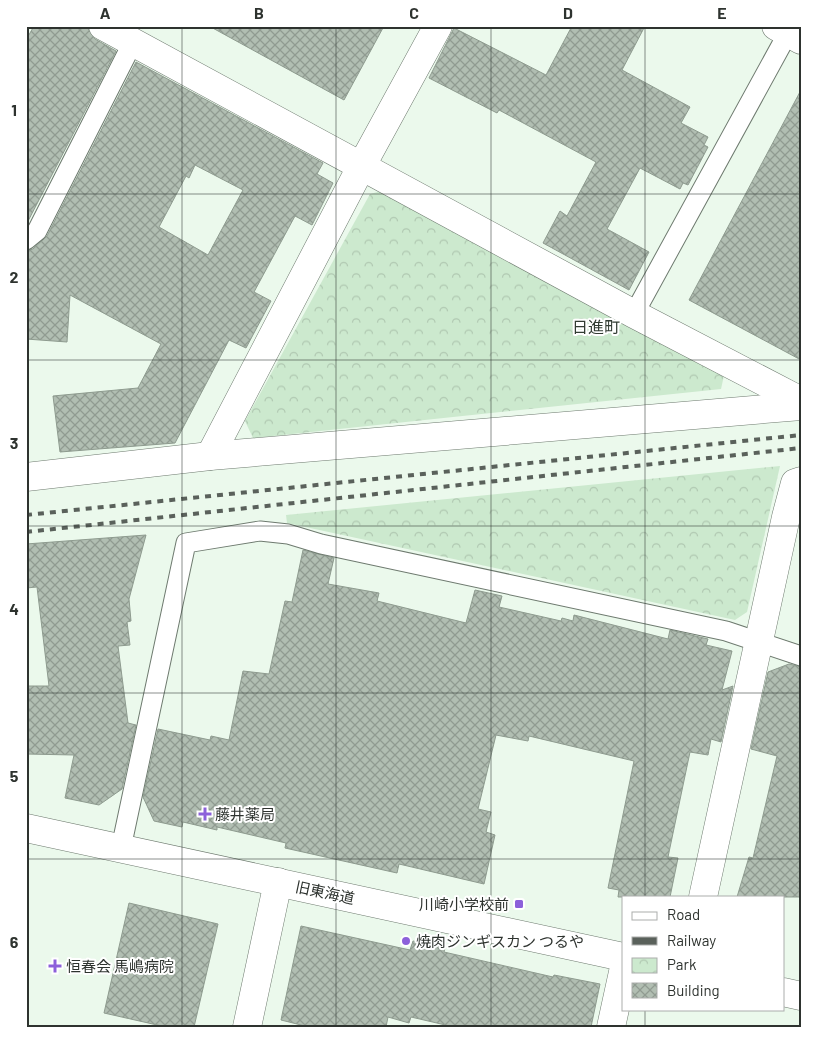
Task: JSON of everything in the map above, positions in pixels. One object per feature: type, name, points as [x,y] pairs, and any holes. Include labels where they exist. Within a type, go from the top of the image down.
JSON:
[{"type":"street","points":[[103,26],[634,314],[801,401]]},
{"type":"street","points":[[210,456],[361,167],[438,26]]},
{"type":"street","points":[[26,477],[210,456],[801,406]]},
{"type":"street","points":[[702,896],[740,721],[760,642],[786,517],[795,483],[801,481]]},
{"type":"street","name":"旧東海道","points":[[26,828],[622,957]]},
{"type":"street","points":[[247,1027],[278,882]]},
{"type":"street","points":[[611,1027],[622,977]]},
{"type":"street","points":[[784,992],[801,996]]},
{"type":"lane","points":[[634,314],[788,33]]},
{"type":"lane","points":[[26,240],[37,230],[133,42]]},
{"type":"lane","points":[[121,848],[186,543],[260,531],[288,534],[330,546],[726,631],[801,656]]},
{"type":"green space","points":[[385,190],[725,371],[721,389],[253,438],[245,421],[370,194]]},
{"type":"green space","points":[[780,466],[747,612],[735,620],[287,523],[286,515]]},
{"type":"building","points":[[34,26],[86,26],[95,39],[116,51],[26,225],[26,40]]},
{"type":"building","points":[[209,26],[384,26],[344,100]]},
{"type":"building","points":[[572,26],[645,26],[622,70],[690,107],[681,123],[708,137],[704,145],[708,147],[688,185],[683,183],[680,189],[640,168],[607,229],[649,252],[629,290],[543,243],[560,211],[567,216],[596,162],[499,110],[497,113],[429,78],[454,28],[546,75]]},
{"type":"building","points":[[136,62],[323,163],[317,174],[333,183],[312,225],[295,216],[254,292],[271,301],[246,348],[229,340],[175,443],[60,452],[53,396],[138,388],[161,344],[70,295],[67,342],[26,339],[26,251],[33,249],[47,236]],"holes":[[[195,165],[243,190],[208,255],[159,227],[186,176],[189,178]]]},
{"type":"building","points":[[801,90],[801,360],[689,300]]},
{"type":"building","points":[[146,535],[129,599],[131,621],[127,622],[130,645],[118,646],[128,723],[136,725],[122,789],[99,805],[65,798],[74,755],[26,754],[26,686],[49,686],[37,587],[26,588],[26,544]]},
{"type":"building","points":[[303,550],[334,558],[328,584],[379,593],[377,601],[466,623],[475,590],[502,596],[499,607],[561,621],[562,618],[573,621],[574,615],[668,639],[670,630],[708,639],[706,645],[732,651],[722,690],[733,686],[721,742],[711,739],[708,755],[690,752],[668,857],[678,858],[670,896],[618,897],[619,890],[608,888],[634,761],[529,736],[528,741],[496,735],[478,809],[491,812],[486,832],[495,835],[484,884],[399,864],[397,873],[285,848],[286,843],[217,827],[217,830],[183,822],[182,827],[154,821],[143,797],[158,729],[210,740],[211,736],[229,740],[243,671],[269,674],[285,601],[292,602]]},
{"type":"building","points":[[789,664],[801,667],[801,897],[737,896],[749,857],[753,858],[777,756],[751,749],[768,672]]},
{"type":"building","points":[[129,903],[218,924],[194,1027],[166,1027],[104,1013]]},
{"type":"building","points":[[301,926],[410,950],[413,941],[445,948],[444,952],[553,977],[554,975],[600,984],[591,1027],[454,1027],[411,1017],[409,1023],[388,1017],[386,1027],[309,1027],[281,1020]]},
{"type":"railway","points":[[26,515],[801,435]]},
{"type":"railway","points":[[26,532],[801,448]]},
{"type":"place","name":"藤井薬局","points":[[205,814]]},
{"type":"place","name":"川崎小学校前","points":[[519,904]]},
{"type":"place","name":"焼肉ジンギスカン つるや","points":[[406,941]]},
{"type":"place","name":"恒春会 馬嶋病院","points":[[55,966]]},
{"type":"district","name":"日進町","points":[[596,326]]}]
